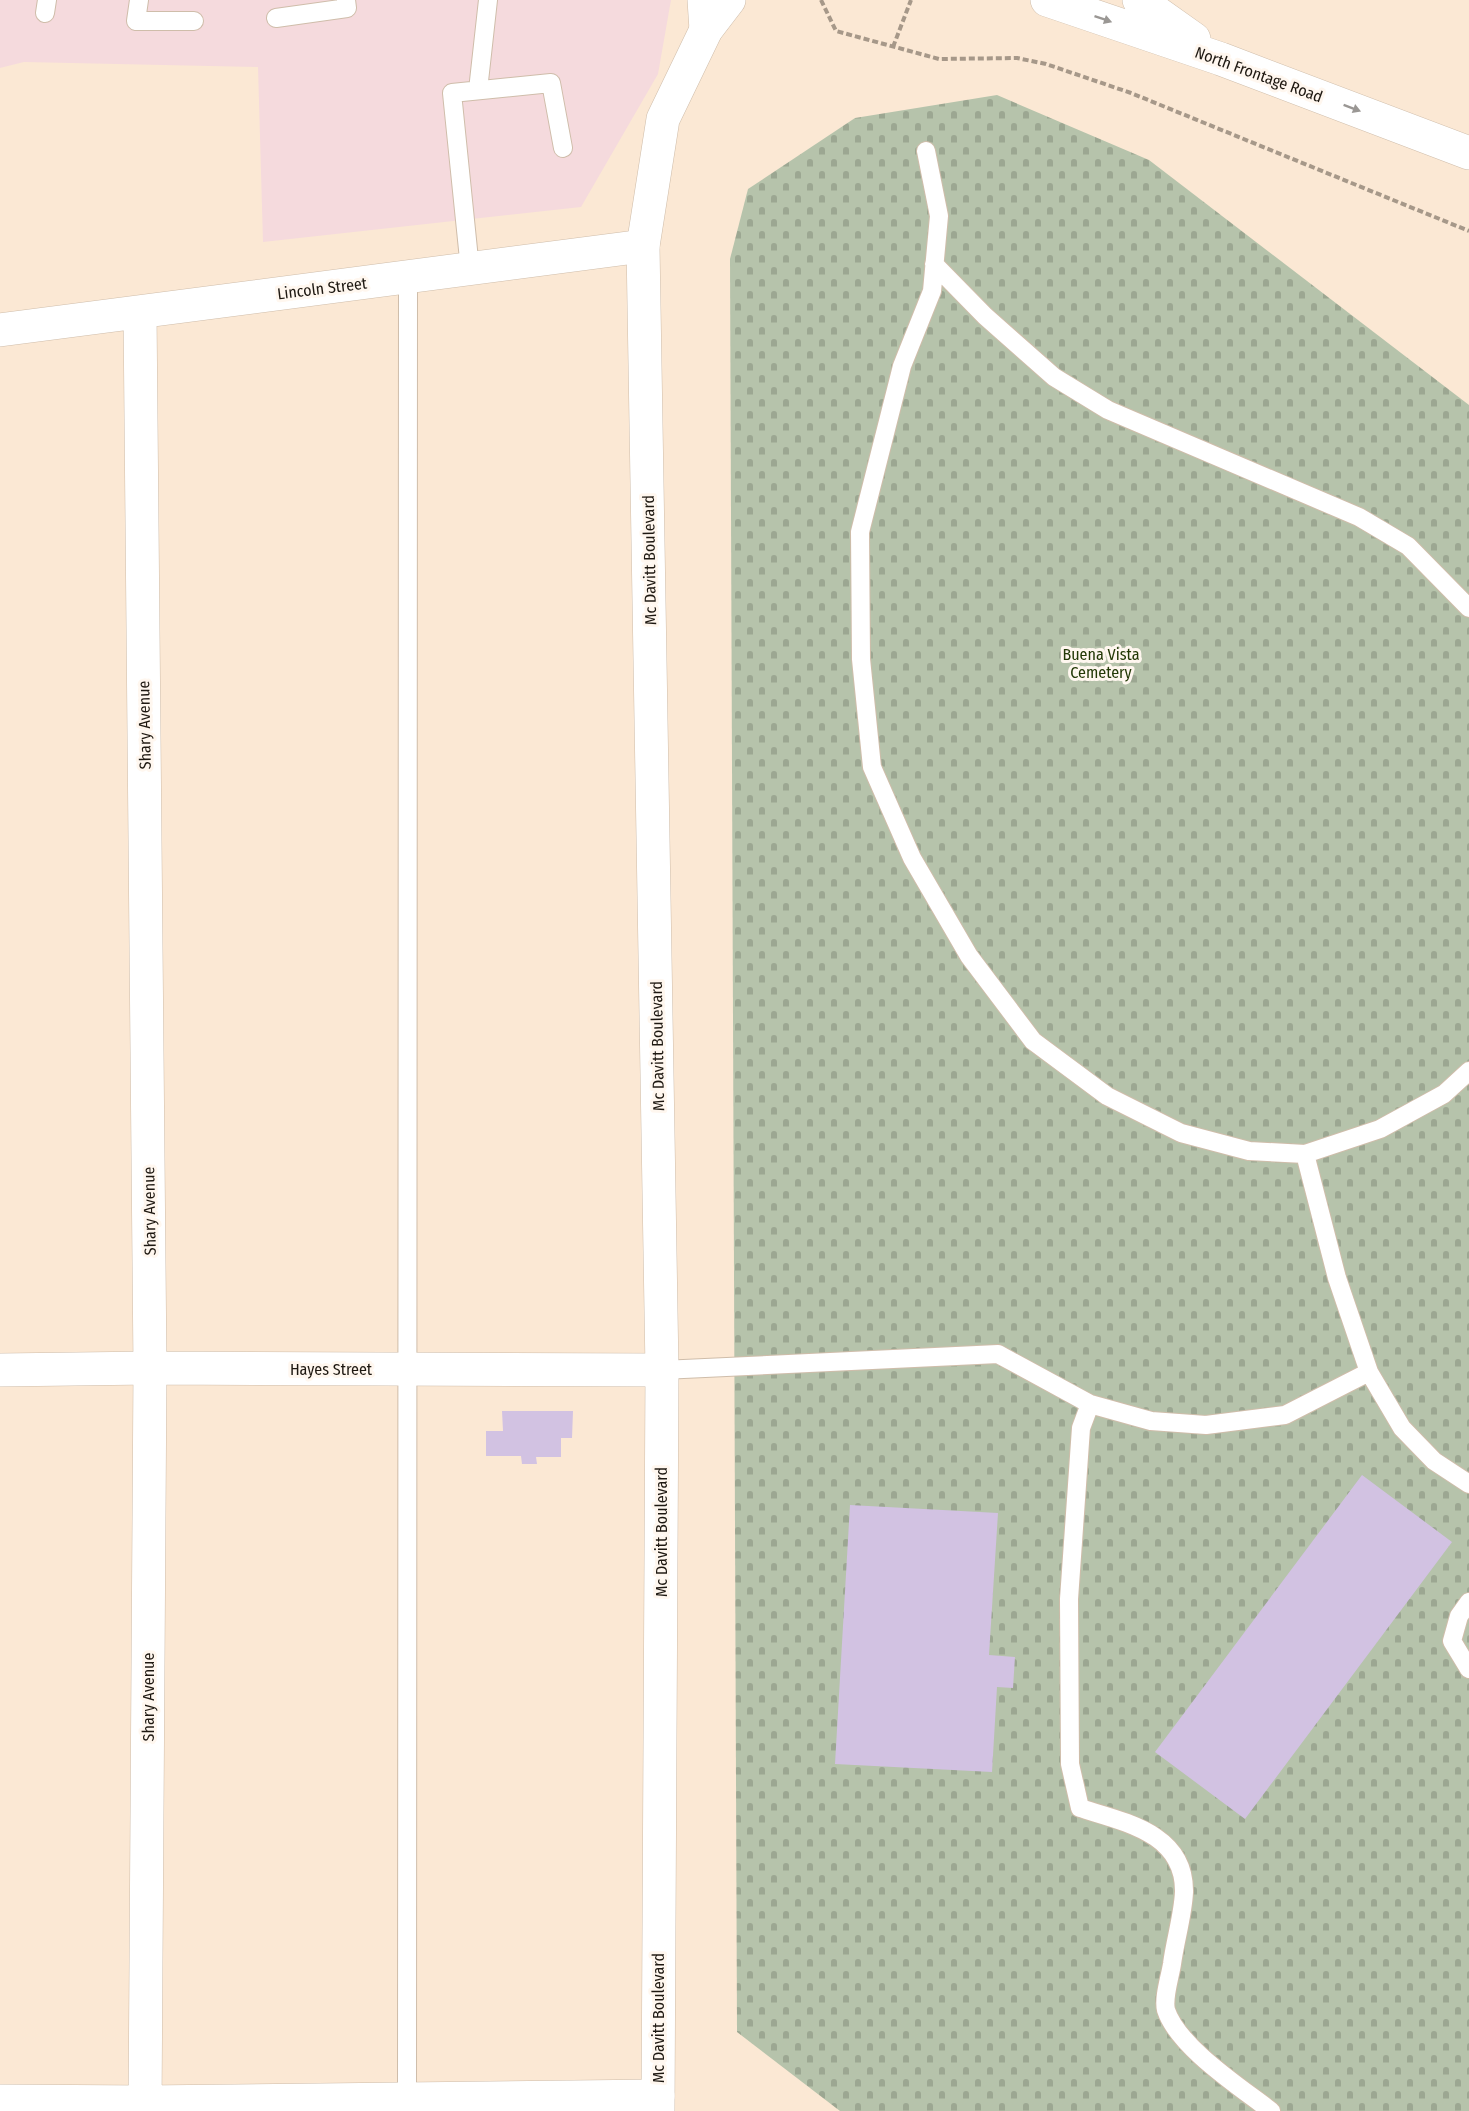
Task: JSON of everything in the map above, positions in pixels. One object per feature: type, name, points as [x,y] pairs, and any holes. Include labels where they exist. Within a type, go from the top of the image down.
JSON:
[{"type":"street","name":"Mc Davitt Boulevard","points":[[658,2103],[662,1370],[643,246],[663,119],[705,15],[729,0]]},
{"type":"street","name":"North Frontage Road","points":[[1047,0],[1221,59],[1469,153]]},
{"type":"street","points":[[1139,0],[1221,59]]},
{"type":"street","name":"Lincoln Street","points":[[0,330],[643,246]]},
{"type":"street","name":"Shary Avenue","points":[[140,312],[150,1368],[145,2106]]},
{"type":"street","name":"Hayes Street","points":[[0,1370],[150,1368],[662,1370]]},
{"type":"street","points":[[0,2101],[145,2106],[658,2103]]},
{"type":"lane","points":[[140,0],[136,21],[194,21]]},
{"type":"lane","points":[[276,18],[347,8],[346,0]]},
{"type":"lane","points":[[478,90],[488,0]]},
{"type":"lane","points":[[470,269],[452,93],[551,83],[563,148]]},
{"type":"lane","points":[[926,151],[939,216],[932,291],[902,366],[860,532],[861,659],[872,767],[912,858],[969,956],[1033,1041],[1107,1096],[1181,1133],[1249,1151],[1305,1154],[1380,1130],[1444,1094],[1469,1071]]},
{"type":"lane","points":[[934,264],[985,316],[1054,377],[1108,410],[1359,517],[1408,546],[1469,608]]},
{"type":"lane","points":[[408,277],[408,2105]]},
{"type":"lane","points":[[1305,1154],[1337,1278],[1370,1372],[1402,1428],[1434,1461],[1469,1484]]},
{"type":"lane","points":[[662,1370],[998,1354],[1090,1404],[1151,1421],[1206,1425],[1285,1415],[1370,1372]]},
{"type":"lane","points":[[1090,1404],[1081,1428],[1069,1599],[1070,1764],[1080,1808],[1140,1826],[1156,1837],[1180,1862],[1184,1892],[1165,2008],[1176,2028],[1207,2062],[1270,2111]]},
{"type":"lane","points":[[1469,1602],[1459,1616],[1452,1641],[1469,1669]]},
{"type":"path","points":[[821,0],[836,31],[939,59],[1017,58],[1046,64],[1131,93],[1469,231]]},
{"type":"path","points":[[893,47],[910,0]]},
{"type":"shaded area","points":[[0,0],[671,0],[658,74],[581,207],[263,242],[258,67],[24,62],[0,68]]},
{"type":"green space","name":"Buena Vista Cemetery","points":[[997,95],[1149,160],[1469,405],[1469,2111],[840,2111],[737,2032],[730,259],[748,189],[855,118]]},
{"type":"building","points":[[502,1411],[573,1411],[572,1438],[561,1438],[561,1457],[536,1457],[537,1464],[522,1464],[521,1456],[486,1456],[486,1431],[503,1431]]},
{"type":"building","points":[[1362,1475],[1452,1542],[1245,1819],[1155,1752]]},
{"type":"building","points":[[850,1505],[998,1513],[989,1655],[1015,1657],[1013,1688],[997,1687],[992,1772],[835,1764]]}]
